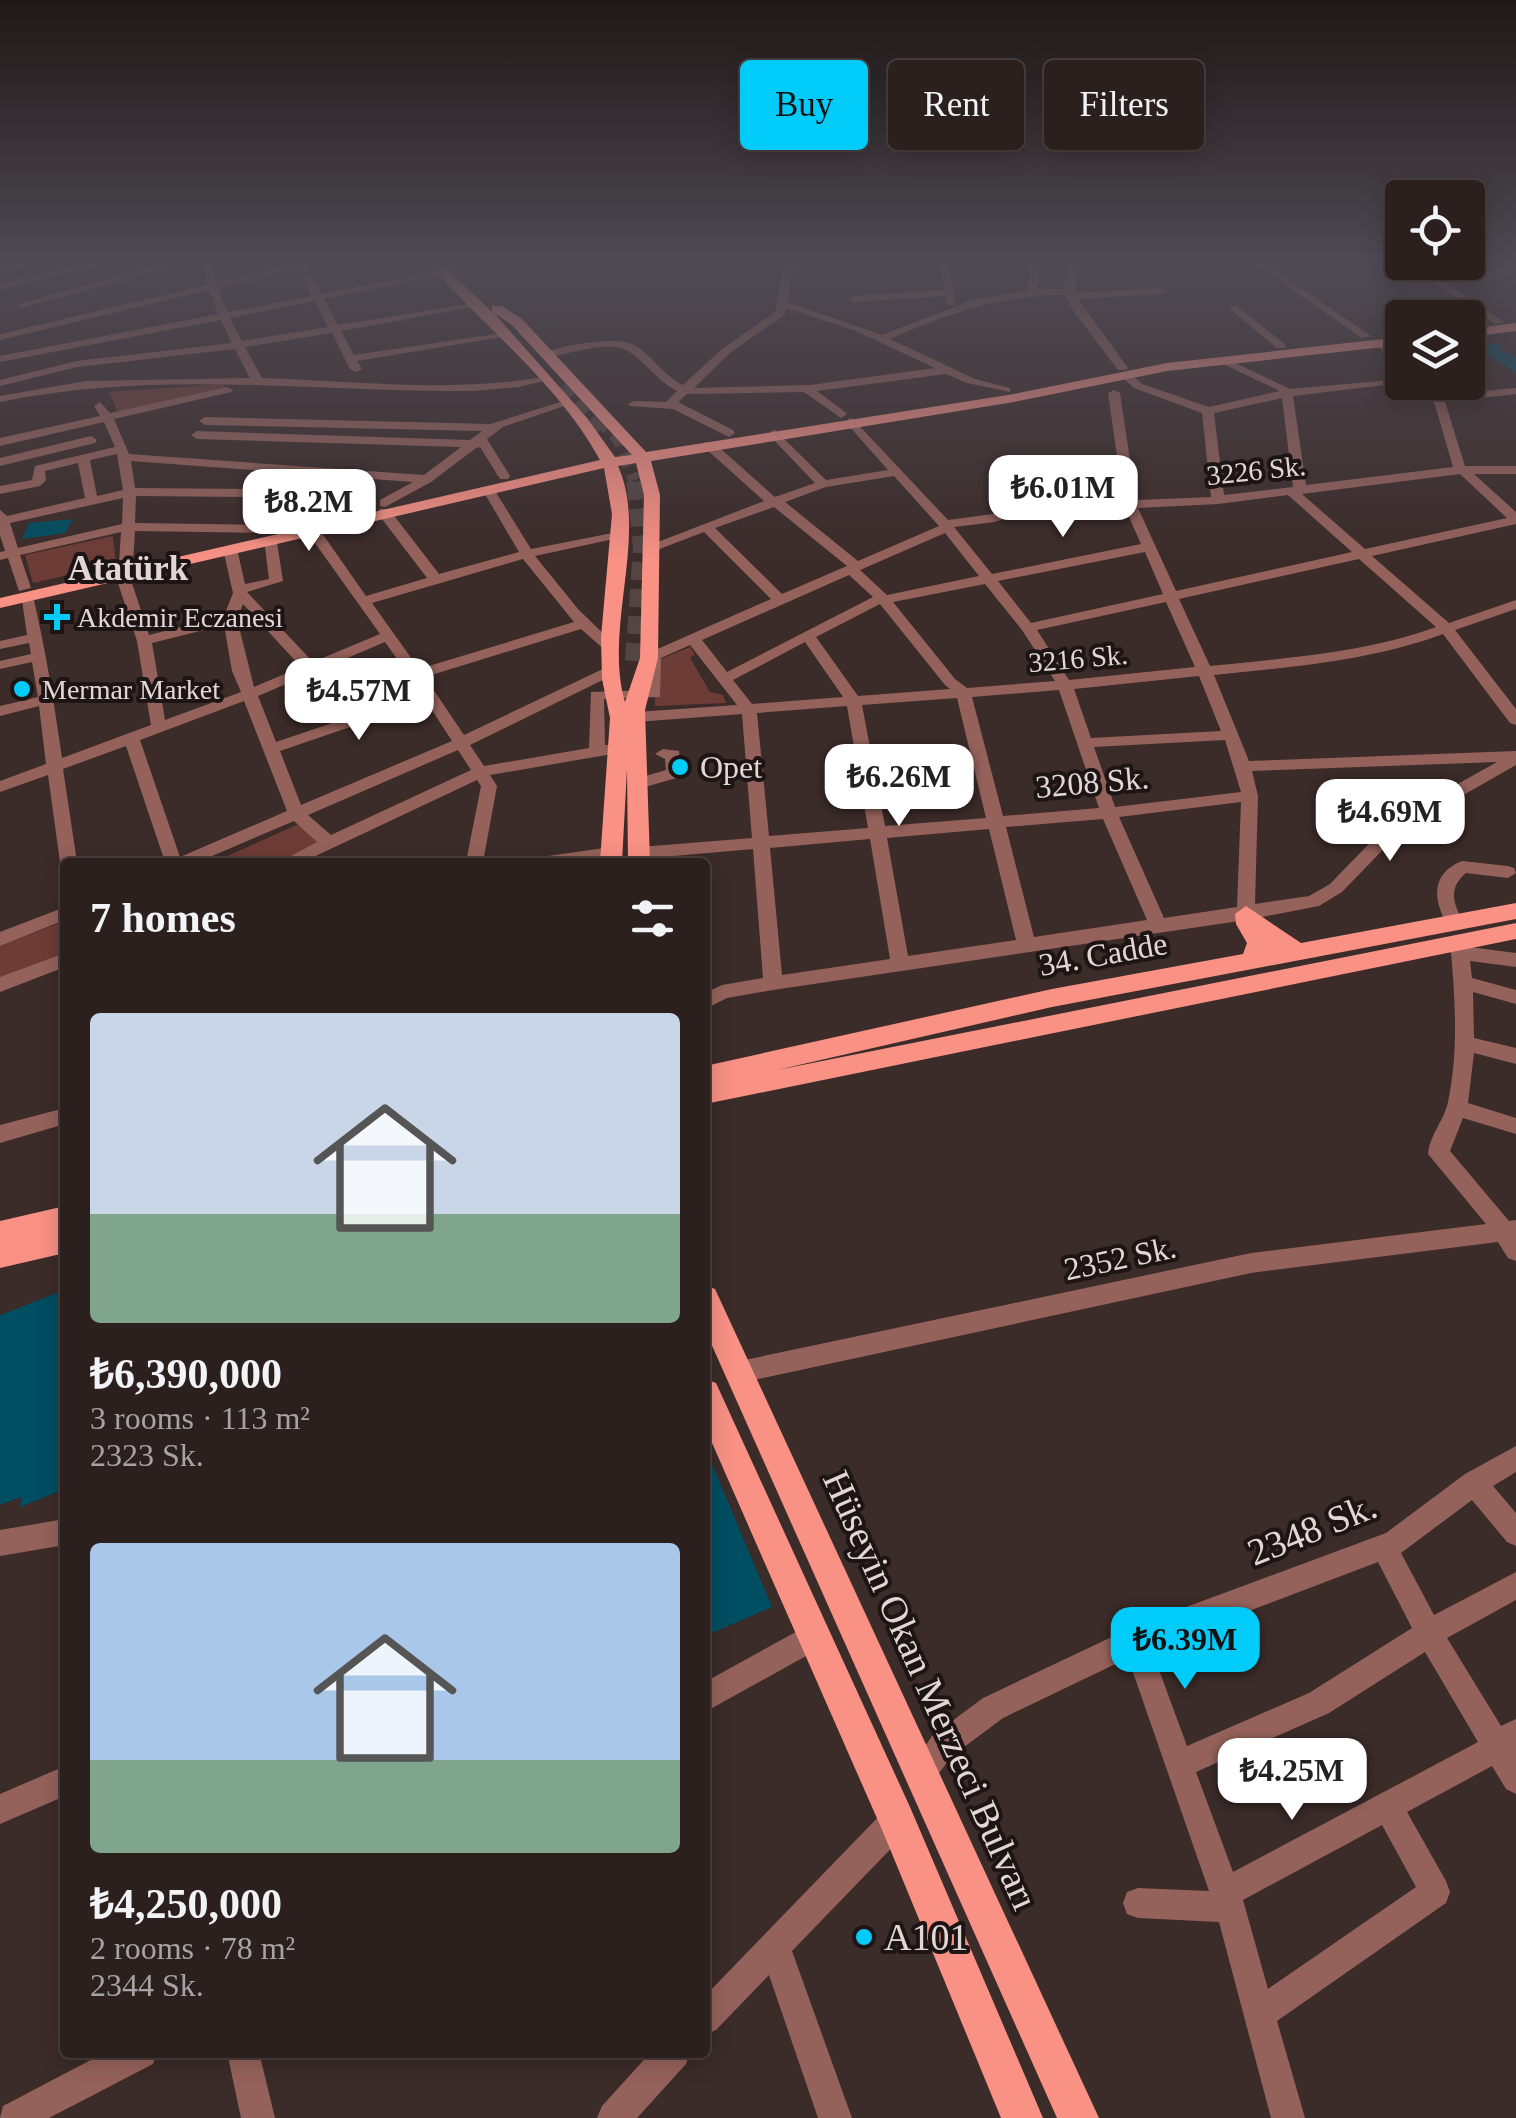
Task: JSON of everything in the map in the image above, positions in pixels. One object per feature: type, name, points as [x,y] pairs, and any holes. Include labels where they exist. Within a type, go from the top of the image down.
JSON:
[{"type":"main road","points":[[530,364],[607,459],[619,498],[630,716],[617,751],[610,858]]},
{"type":"main road","points":[[540,364],[565,386],[545,364]]},
{"type":"main road","points":[[558,364],[639,452],[652,495],[652,547],[630,660]]},
{"type":"main road","points":[[639,452],[709,445],[1006,390],[1129,376],[1191,364]]},
{"type":"main road","points":[[0,594],[25,592],[730,433],[1014,398],[1200,364]]},
{"type":"main road","points":[[124,569],[230,548],[274,534],[312,529],[504,476],[607,459]]},
{"type":"main road","points":[[619,498],[633,490],[652,495]]},
{"type":"main road","points":[[0,602],[25,592]]},
{"type":"main road","points":[[617,751],[638,784],[639,858]]},
{"type":"main road","name":"34. Cadde","points":[[710,1093],[1458,939],[1516,910]]},
{"type":"main road","points":[[1246,914],[1258,922],[1261,949]]},
{"type":"main road","name":"34. Cadde","points":[[710,1075],[1261,949],[1304,953],[1516,932]]},
{"type":"main road","points":[[0,1233],[60,1219]]},
{"type":"main road","points":[[0,1256],[60,1242]]},
{"type":"main road","name":"Hüseyin Okan Merzeci Bulvarı","points":[[710,1309],[1078,2118]]},
{"type":"main road","points":[[710,1404],[897,1820],[1022,2118]]},
{"type":"street","points":[[0,383],[77,364],[108,416],[131,475],[124,569],[144,641],[158,728]]},
{"type":"street","points":[[249,364],[259,384]]},
{"type":"street","points":[[353,364],[361,385]]},
{"type":"street","points":[[647,364],[664,381],[684,390],[806,388],[948,370]]},
{"type":"street","points":[[671,406],[711,364]]},
{"type":"street","points":[[935,364],[971,381],[1006,390]]},
{"type":"street","points":[[1120,364],[1129,376],[1208,411],[1287,393],[1385,384]]},
{"type":"street","points":[[1230,364],[1287,393]]},
{"type":"street","points":[[1129,376],[1114,393],[1130,504],[1205,672],[1250,796],[1246,914]]},
{"type":"street","points":[[25,377],[35,390]]},
{"type":"street","points":[[0,399],[35,390],[214,381],[491,388],[542,380]]},
{"type":"street","points":[[1085,383],[1114,393]]},
{"type":"street","points":[[0,442],[259,384]]},
{"type":"street","points":[[283,397],[291,384]]},
{"type":"street","points":[[414,400],[421,388]]},
{"type":"street","points":[[806,388],[847,418],[897,472],[946,525],[1028,628],[1065,685],[1109,812],[1160,927]]},
{"type":"street","points":[[1485,394],[1516,391]]},
{"type":"street","points":[[182,460],[221,392]]},
{"type":"street","points":[[1287,393],[1296,491],[1446,628],[1516,720]]},
{"type":"street","points":[[1436,400],[1463,470],[1516,519]]},
{"type":"street","points":[[435,579],[384,508],[480,442],[494,428],[512,418],[564,404]]},
{"type":"street","points":[[634,404],[671,406],[730,433]]},
{"type":"street","points":[[266,422],[274,410]]},
{"type":"street","points":[[1208,411],[1218,500]]},
{"type":"street","points":[[205,421],[404,419],[494,428]]},
{"type":"street","points":[[775,434],[823,484]]},
{"type":"street","points":[[196,435],[480,442]]},
{"type":"street","points":[[224,527],[238,512],[282,438]]},
{"type":"street","points":[[0,462],[91,440]]},
{"type":"street","points":[[480,442],[504,476]]},
{"type":"street","points":[[709,445],[854,568],[962,692],[1028,945]]},
{"type":"street","points":[[0,490],[36,483],[40,480],[39,469],[84,457],[123,453],[428,479]]},
{"type":"street","points":[[84,457],[92,502]]},
{"type":"street","name":"3226 Sk.","points":[[192,858],[461,743],[630,660],[694,640],[946,525],[995,518],[1045,500],[1096,498],[1130,504],[1218,500],[1463,470],[1516,470]]},
{"type":"street","points":[[652,547],[823,484],[897,472]]},
{"type":"street","points":[[488,489],[526,556],[582,624],[630,660],[655,694],[596,695],[617,751]]},
{"type":"street","points":[[67,858],[40,656],[25,592],[7,554],[2,524],[131,492],[246,494]]},
{"type":"street","points":[[1028,628],[1516,519]]},
{"type":"street","points":[[7,554],[128,528],[224,527],[274,534],[276,581],[240,592]]},
{"type":"street","points":[[312,529],[430,695],[489,786],[474,858]]},
{"type":"street","points":[[708,529],[780,600]]},
{"type":"street","points":[[364,601],[435,579],[618,534]]},
{"type":"street","points":[[724,679],[883,598],[1148,547]]},
{"type":"street","points":[[230,548],[240,592],[312,668]]},
{"type":"street","points":[[240,592],[230,620],[240,671],[297,814],[330,843]]},
{"type":"street","name":"3216 Sk.","points":[[630,716],[1065,685],[1316,660],[1408,642],[1516,604]]},
{"type":"street","points":[[144,641],[230,620]]},
{"type":"street","points":[[416,675],[582,624]]},
{"type":"street","points":[[0,645],[36,636]]},
{"type":"street","points":[[0,787],[249,694],[388,636]]},
{"type":"street","points":[[807,636],[854,702],[900,964]]},
{"type":"street","points":[[694,640],[748,710],[774,983]]},
{"type":"street","points":[[0,664],[40,656]]},
{"type":"street","points":[[273,748],[430,695]]},
{"type":"street","points":[[0,711],[48,699]]},
{"type":"street","points":[[1085,743],[1230,735]]},
{"type":"street","points":[[131,738],[172,858]]},
{"type":"street","points":[[298,858],[480,772],[617,751],[673,755],[674,774],[638,784]]},
{"type":"street","points":[[1242,766],[1514,762]]},
{"type":"street","points":[[710,999],[722,992],[774,983],[1313,902],[1336,888],[1396,826],[1514,762]]},
{"type":"street","name":"3208 Sk.","points":[[639,858],[761,840],[1109,812],[1250,796]]},
{"type":"street","points":[[1508,872],[1462,867],[1451,874],[1444,886],[1444,904],[1458,939],[1464,1042],[1458,1108],[1438,1142],[1439,1154],[1509,1229],[1516,1251]]},
{"type":"street","points":[[0,939],[60,914]]},
{"type":"street","points":[[1458,939],[1516,960]]},
{"type":"street","points":[[0,985],[60,962]]},
{"type":"street","points":[[1462,982],[1516,997]]},
{"type":"street","points":[[1464,1042],[1516,1056]]},
{"type":"street","points":[[1458,1108],[1516,1126]]},
{"type":"street","points":[[0,1134],[60,1117]]},
{"type":"street","name":"2352 Sk.","points":[[740,1372],[1251,1263],[1509,1229]]},
{"type":"street","name":"2348 Sk.","points":[[922,1772],[942,1746],[993,1708],[1135,1640],[1384,1547],[1516,1458]]},
{"type":"street","points":[[1474,1484],[1516,1532]]},
{"type":"street","points":[[0,1543],[60,1533]]},
{"type":"street","points":[[1384,1547],[1429,1634],[1506,1738],[1516,1779]]},
{"type":"street","points":[[1181,1764],[1319,1703],[1516,1585]]},
{"type":"street","points":[[710,1695],[814,1636]]},
{"type":"street","points":[[1135,1640],[1228,1900],[1288,2118]]},
{"type":"street","points":[[1138,1903],[1228,1900],[1387,1805],[1490,1751],[1506,1738]]},
{"type":"street","points":[[0,1809],[60,1783]]},
{"type":"street","points":[[1261,2013],[1436,1892],[1387,1805]]},
{"type":"street","points":[[710,2014],[897,1820]]},
{"type":"street","points":[[774,1944],[835,2118]]},
{"type":"street","points":[[15,2118],[130,2058]]},
{"type":"street","points":[[244,2058],[258,2118]]},
{"type":"street","points":[[614,2118],[669,2058]]},
{"type":"shaded area","points":[[224,384],[224,388],[118,412],[109,392]]},
{"type":"shaded area","points":[[113,536],[116,564],[33,583],[25,555]]},
{"type":"shaded area","points":[[690,647],[695,654],[690,658],[710,692],[723,695],[726,703],[655,706],[656,661]]},
{"type":"shaded area","points":[[299,824],[321,844],[288,858],[223,858]]},
{"type":"shaded area","points":[[60,923],[60,956],[0,979],[0,946]]},
{"type":"building","points":[[1502,364],[1516,364],[1516,373]]},
{"type":"building","points":[[73,519],[65,533],[22,539],[29,523]]},
{"type":"building","points":[[60,1292],[60,1491],[20,1507],[21,1497],[0,1505],[0,1315]]},
{"type":"building","points":[[710,1459],[772,1607],[710,1634]]},
{"type":"tunnel","points":[[561,387],[604,437]]},
{"type":"tunnel","points":[[599,418],[620,440],[635,480]]},
{"type":"tunnel","points":[[634,661],[642,548],[635,478]]},
{"type":"place","name":"Akdemir Eczanesi","points":[[57,617]]},
{"type":"place","name":"Mermar Market","points":[[22,689]]},
{"type":"place","name":"Opet","points":[[680,767]]},
{"type":"place","name":"A101","points":[[864,1937]]},
{"type":"district","name":"Atatürk","points":[[128,568]]}]
